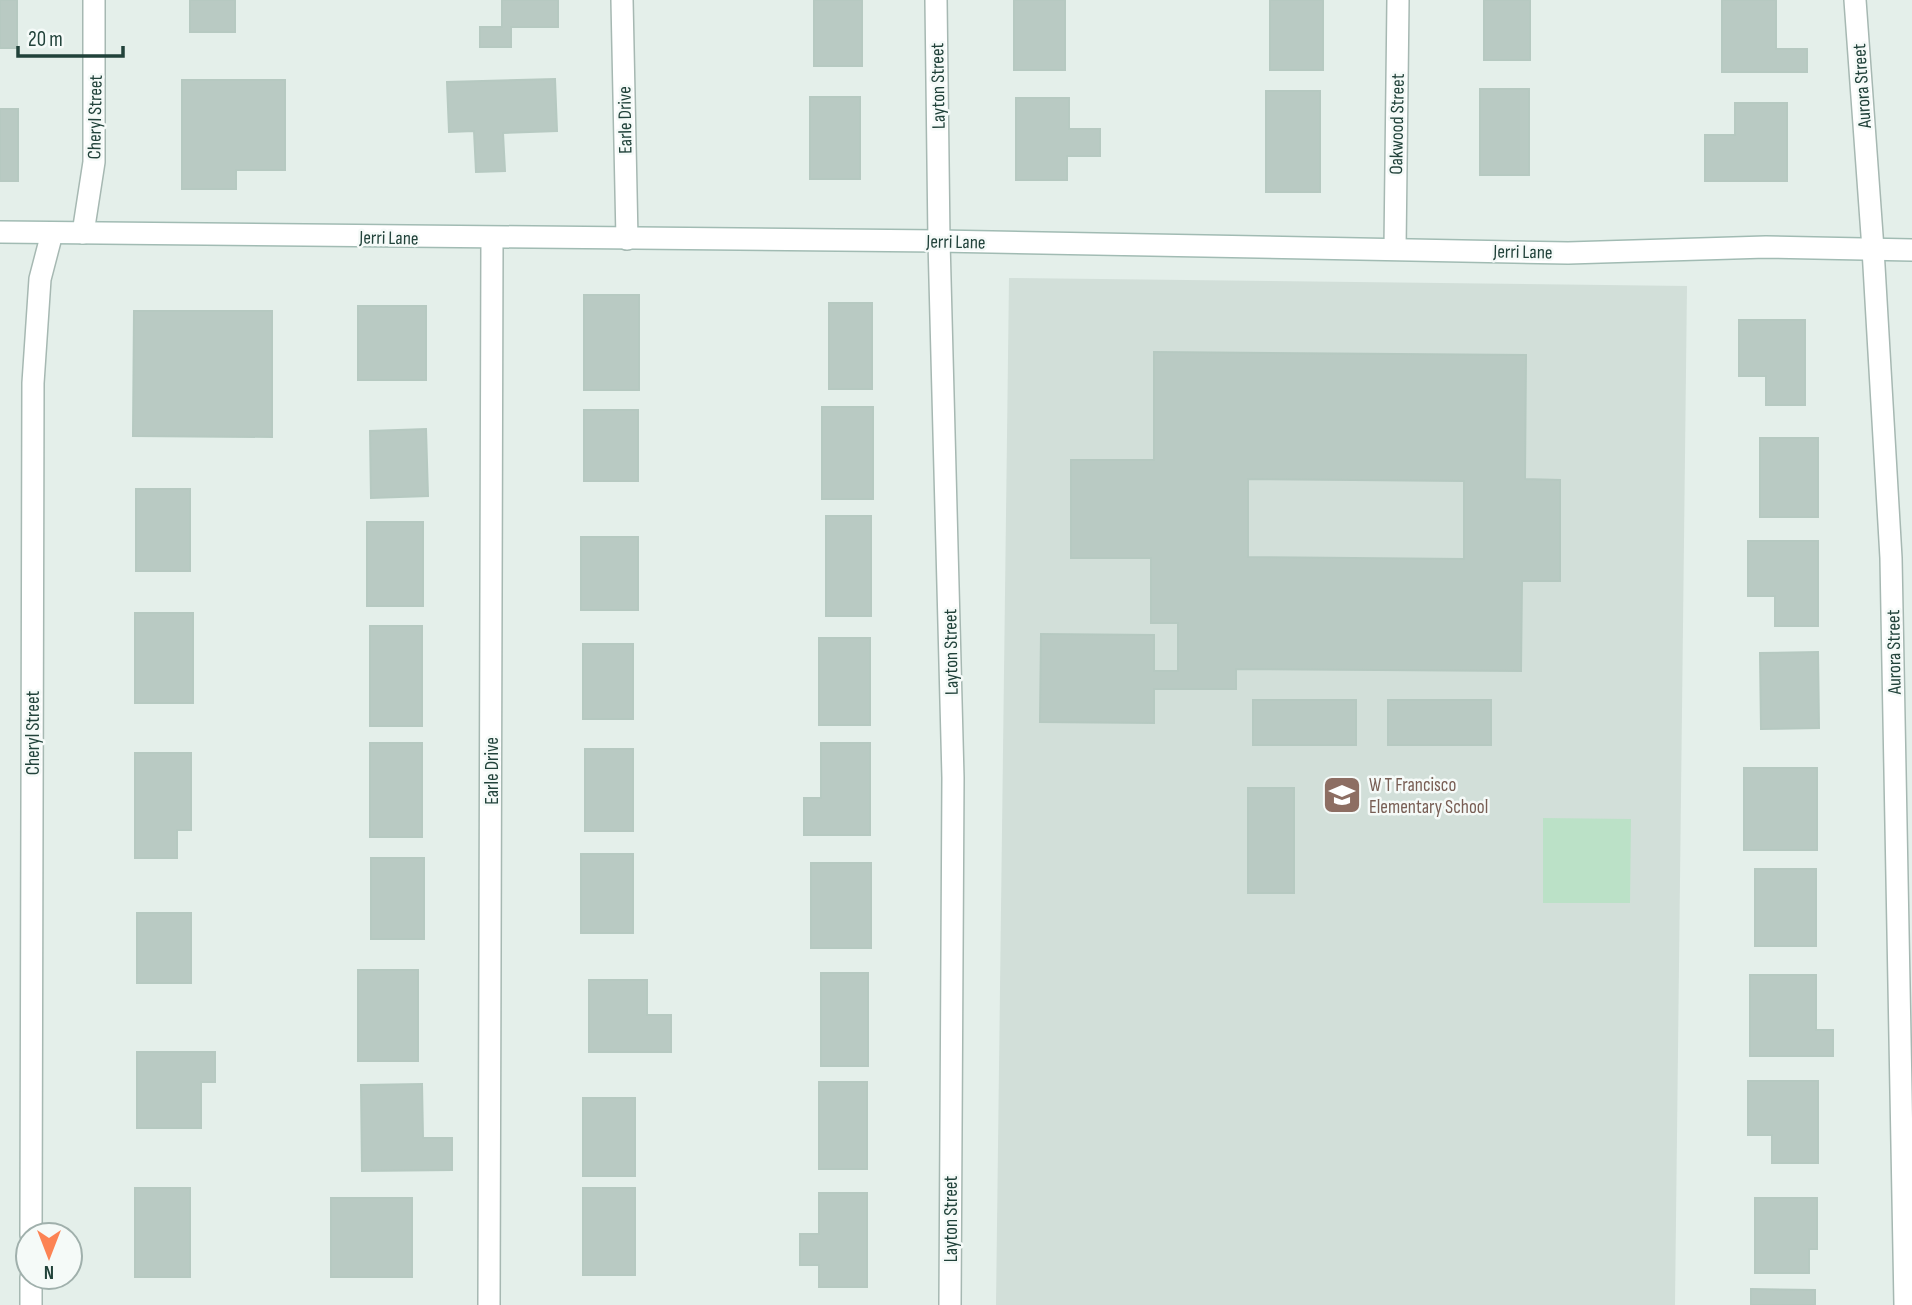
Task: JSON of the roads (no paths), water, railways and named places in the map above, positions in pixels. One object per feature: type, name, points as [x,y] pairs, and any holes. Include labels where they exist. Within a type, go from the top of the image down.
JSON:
[{"type":"street","name":"Cheryl Street","points":[[83,233],[94,162],[94,0]]},
{"type":"street","name":"Earle Drive","points":[[622,0],[626,239]]},
{"type":"street","name":"Layton Street","points":[[936,0],[939,241],[953,778],[950,1305]]},
{"type":"street","name":"Oakwood Street","points":[[1395,248],[1398,0]]},
{"type":"street","name":"Aurora Street","points":[[1855,0],[1891,558],[1905,1305]]},
{"type":"street","name":"Jerri Lane","points":[[0,232],[939,241],[1568,253],[1766,247],[1912,250]]},
{"type":"street","name":"Cheryl Street","points":[[31,1221],[33,383],[40,279],[52,233]]},
{"type":"street","name":"Earle Drive","points":[[489,1305],[492,238]]},
{"type":"place","name":"W T Francisco Elementary School","points":[[1342,795]]}]
